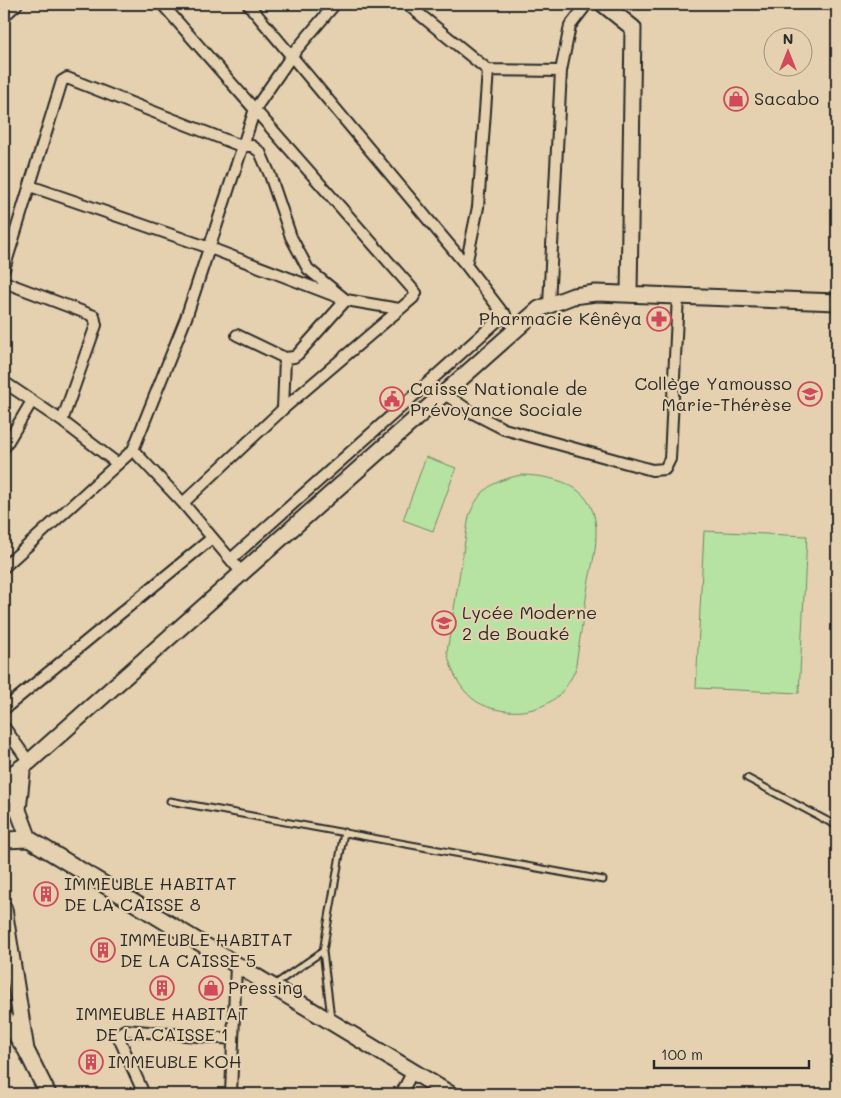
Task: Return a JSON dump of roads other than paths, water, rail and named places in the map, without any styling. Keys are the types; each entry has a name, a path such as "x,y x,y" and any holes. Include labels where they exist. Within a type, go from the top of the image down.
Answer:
{"street":[{"path":"4,15 17,4"},
{"path":"162,4 415,290 415,295 283,409 183,503"},
{"path":"248,4 466,265 515,329"},
{"path":"4,567 132,450 186,318 210,248 241,146 255,109 292,55 335,4"},
{"path":"407,4 488,70 561,71"},
{"path":"549,304 561,71 570,26 587,4"},
{"path":"603,4 633,28 629,294"},
{"path":"466,265 478,208 488,70"},
{"path":"4,269 62,81 67,78 241,146 252,146 260,152 292,236 308,269 346,300"},
{"path":"30,186 210,248 346,300 399,309"},
{"path":"4,282 94,316 96,325 62,421"},
{"path":"4,800 6,792 26,767 539,309 549,304 588,294 837,302"},
{"path":"443,393 504,429 652,470 665,469 670,459 678,296"},
{"path":"237,335 285,358 294,357 346,300"},
{"path":"231,559 505,314"},
{"path":"283,409 285,358"},
{"path":"4,382 62,421 118,464"},
{"path":"4,448 32,401"},
{"path":"132,450 183,503 242,573"},
{"path":"4,709 212,538"},
{"path":"4,727 26,767 18,810 29,839"},
{"path":"4,780 26,767"},
{"path":"4,840 29,839 450,1094"},
{"path":"4,909 26,1050"},
{"path":"231,1094 236,964"},
{"path":"4,1016 26,1050 48,1094"},
{"path":"144,1094 119,1038 120,1033 125,1030 233,1039"},
{"path":"401,1094 414,1071"}],"lane":[{"path":"747,778 837,826"},
{"path":"170,801 603,880"},
{"path":"331,1021 323,951 344,832"},
{"path":"273,986 323,951"}],"place":[{"name":"Sacabo","path":"736,99"},
{"name":"Pharmacie Kênêya","path":"659,319"},
{"name":"Collège Yamousso Marie-Thérèse","path":"810,394"},
{"name":"Caisse Nationale de Prévoyance Sociale","path":"392,399"},
{"name":"Lycée Moderne 2 de Bouaké","path":"444,623"},
{"name":"IMMEUBLE HABITAT DE LA CAISSE 8","path":"46,894"},
{"name":"IMMEUBLE HABITAT DE LA CAISSE 5","path":"103,950"},
{"name":"IMMEUBLE HABITAT DE LA CAISSE 1","path":"162,988"},
{"name":"Pressing","path":"211,988"},
{"name":"IMMEUBLE KOH","path":"91,1062"}]}
